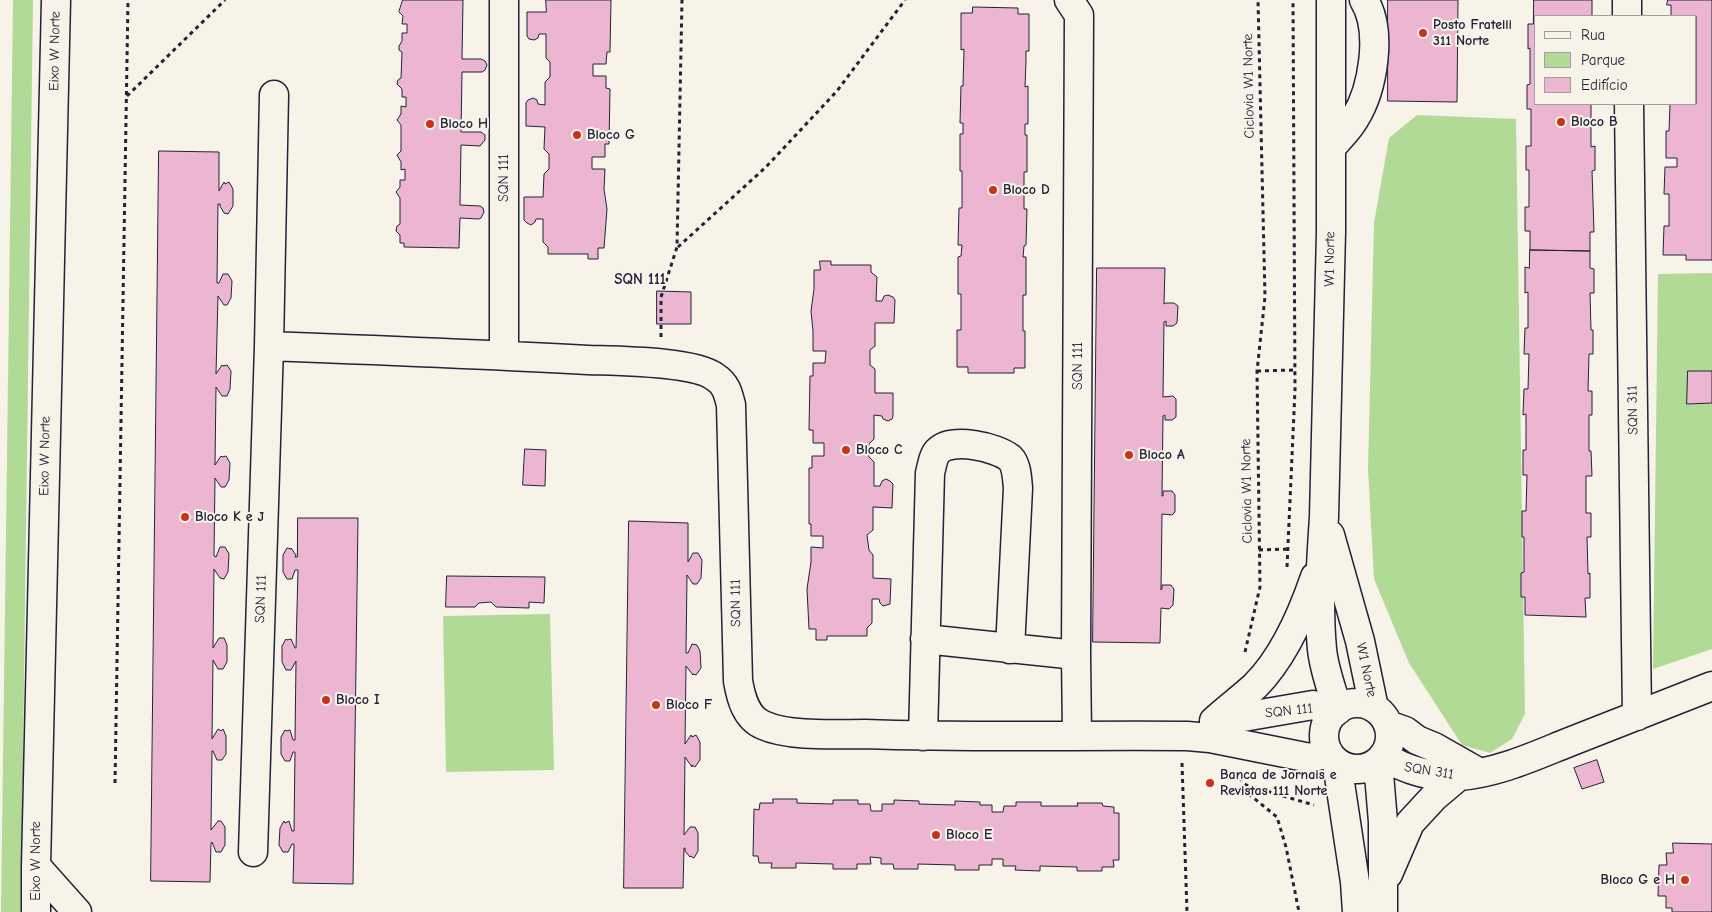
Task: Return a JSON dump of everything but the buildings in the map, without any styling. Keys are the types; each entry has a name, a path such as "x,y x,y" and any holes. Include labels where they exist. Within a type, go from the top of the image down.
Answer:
{"street":[{"name":"Eixo W Norte","path":"36,912 56,0"},
{"name":"SQN 111","path":"504,0 504,355"},
{"name":"SQN 111","path":"1069,0 1080,16 1077,735"},
{"name":"W1 Norte","path":"1331,0 1331,232 1324,517 1321,559 1322,650 1336,711"},
{"path":"1331,148 1354,120 1363,104 1371,81 1374,28 1364,0"},
{"path":"1627,0 1628,15"},
{"name":"SQN 111","path":"253,852 269,346 274,95"},
{"name":"SQN 311","path":"1629,105 1637,716"},
{"name":"SQN 111","path":"269,346 504,355 660,364 696,370 715,376 728,389 731,406 738,681 743,703 750,715 761,725 776,730 804,733 923,736 1187,736 1234,742 1310,758 1333,758"},
{"path":"923,736 928,500 932,466 939,450 950,446 976,445 998,452 1011,459 1015,468 1018,488 1010,649"},
{"name":"W1 Norte","path":"1324,517 1381,717"},
{"path":"1214,721 1255,686 1288,640 1308,598 1321,559"},
{"path":"925,639 1076,655"},
{"name":"SQN 311","path":"1381,759 1413,771 1468,774 1506,767 1712,686"},
{"path":"1357,912 1355,882 1333,758 1324,736 1325,728 1336,711 1346,705 1355,704 1365,704 1381,717 1390,736 1381,759 1383,912"},
{"name":"SQN 111","path":"1187,736 1214,721 1313,705 1336,711"},
{"name":"SQN 311","path":"1381,717 1406,731 1417,740 1434,747 1468,774"},
{"path":"1333,758 1347,768 1358,769 1368,767 1381,759"},
{"path":"1384,882 1410,823 1434,798 1468,774"},
{"path":"36,866 77,912"}],"path":[{"path":"115,783 128,0"},
{"path":"126,97 225,0"},
{"path":"660,364 661,297 677,247 682,0"},
{"path":"677,247 766,167 837,92 905,0"},
{"name":"Ciclovia W1 Norte","path":"1244,658 1260,587 1257,370 1265,298 1258,0"},
{"path":"1286,575 1295,370 1293,0"},
{"path":"1257,370 1295,370"},
{"path":"1259,550 1288,550"},
{"path":"1187,736 1182,765 1187,912"},
{"path":"1234,742 1234,772 1246,785 1250,795 1277,818 1286,846 1299,912"},
{"path":"1246,785 1315,805"}],"green space":[{"path":"13,0 33,0 21,912 1,912"},
{"path":"1417,115 1516,119 1525,714 1512,739 1490,753 1462,745 1409,663 1374,579 1368,469 1374,223 1389,138"},
{"path":"1712,273 1712,649 1653,669 1658,274"},
{"path":"550,614 554,770 446,772 443,616"}],"place":[{"name":"Posto Fratelli 311 Norte","path":"1423,33"},
{"name":"Bloco B","path":"1561,122"},
{"name":"Bloco H","path":"430,124"},
{"name":"Bloco G","path":"577,135"},
{"name":"Bloco D","path":"993,190"},
{"name":"Bloco C","path":"846,450"},
{"name":"Bloco A","path":"1129,455"},
{"name":"Bloco K e J","path":"185,517"},
{"name":"Bloco I","path":"326,700"},
{"name":"Bloco F","path":"656,705"},
{"name":"Banca de Jornais e Revistas 111 Norte","path":"1210,783"},
{"name":"Bloco E","path":"936,835"},
{"name":"Bloco G e H","path":"1685,880"}],"district":[{"name":"SQN 111","path":"640,280"}]}
